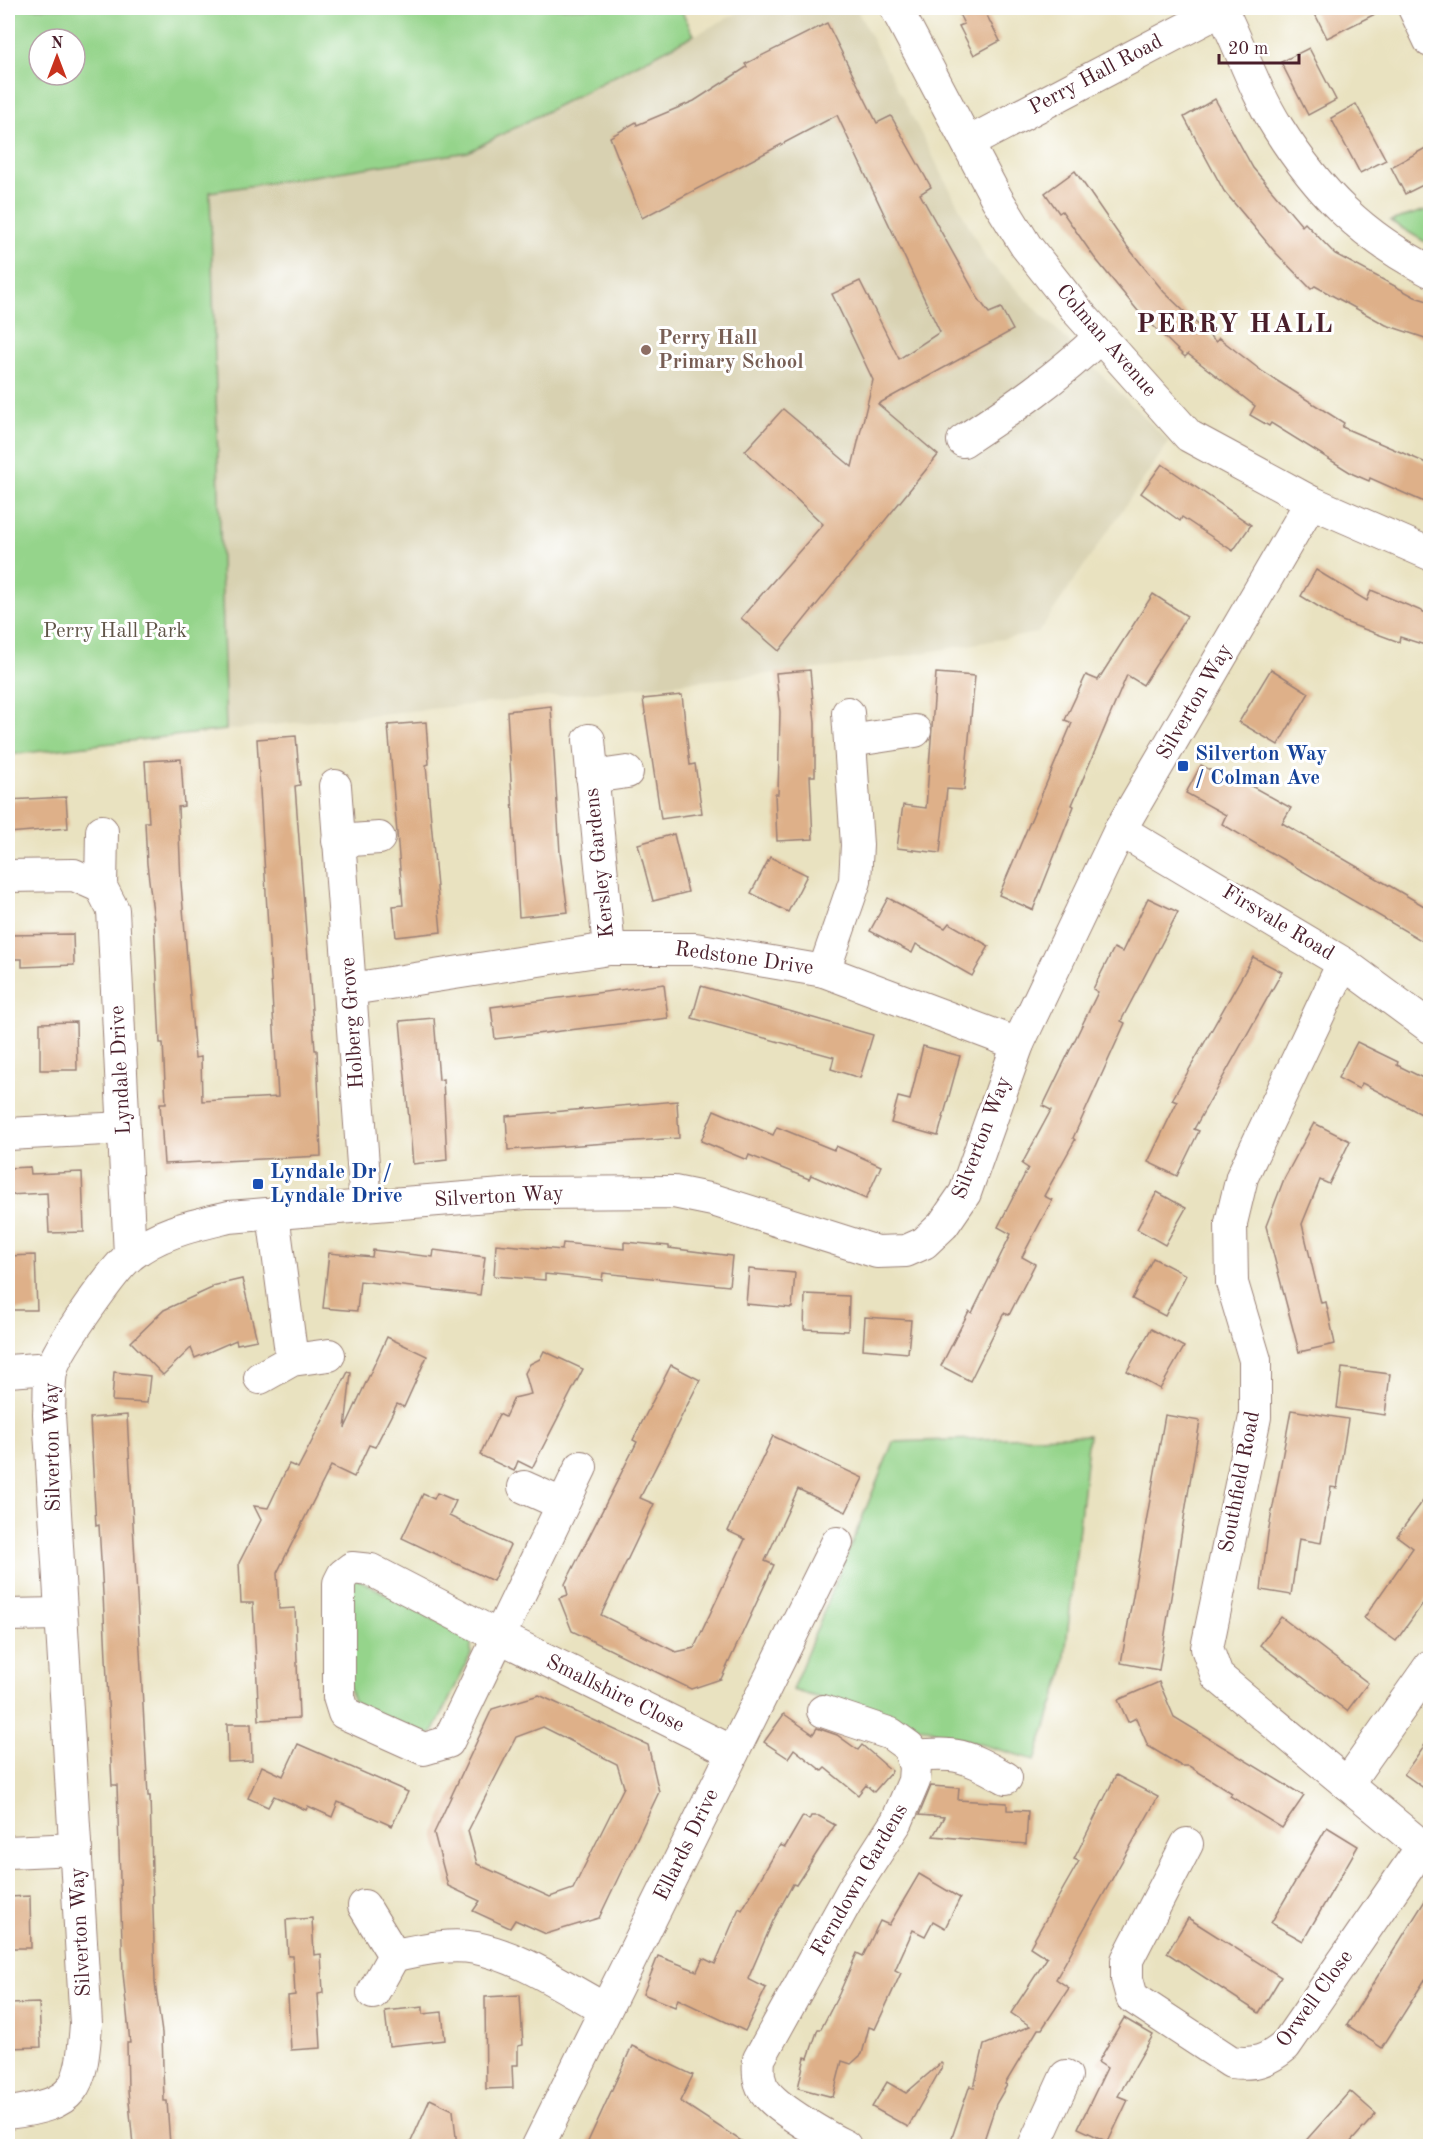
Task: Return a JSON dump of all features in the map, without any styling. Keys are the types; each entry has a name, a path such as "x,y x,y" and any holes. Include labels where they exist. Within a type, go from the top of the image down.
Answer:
{"street":[{"name":"Colman Avenue","path":"896,8 997,199 1026,246 1100,337 1189,436 1311,502 1431,554"},
{"name":"Perry Hall Road","path":"968,143 1222,8"},
{"path":"1222,8 1277,127 1317,183 1347,217 1389,248 1431,271"},
{"path":"1414,8 1431,41"},
{"path":"963,441 1018,405 1071,365 1100,337"},
{"name":"Silverton Way","path":"8,2113 38,2109 60,2101 83,2070 86,2024 59,1614 49,1414 52,1368 72,1333 130,1255 162,1236 229,1217 526,1193 674,1192 713,1200 877,1252 906,1251 924,1243 944,1225 964,1193 1018,1044 1120,830 1311,502"},
{"path":"824,970 855,881 857,845 849,727 915,731"},
{"name":"Kersley Gardens","path":"589,740 609,949"},
{"name":"Kersley Gardens","path":"592,777 627,772"},
{"name":"Holberg Grove","path":"334,786 366,1205"},
{"name":"Firsvale Road","path":"1120,830 1343,963 1431,1027"},
{"name":"Lyndale Drive","path":"102,831 101,887 113,910 130,1255"},
{"path":"338,842 379,838"},
{"path":"8,876 74,875 101,887"},
{"name":"Redstone Drive","path":"351,989 609,949 695,949 824,970 1018,1044"},
{"name":"Southfield Road","path":"1343,963 1242,1177 1231,1223 1232,1283 1255,1360 1255,1417 1207,1648 1217,1676 1426,1850"},
{"path":"8,1134 124,1128"},
{"path":"273,1214 292,1360"},
{"path":"260,1378 292,1360 329,1355"},
{"path":"8,1371 52,1368"},
{"name":"Smallshire Close","path":"581,1467 498,1636 448,1742 423,1749 344,1713 339,1697 339,1583 343,1575 352,1568 371,1570 498,1636 734,1752"},
{"path":"524,1486 562,1504"},
{"name":"Ellards Drive","path":"538,2146 837,1543"},
{"path":"8,1615 59,1614"},
{"path":"1347,1784 1431,1666"},
{"path":"823,1711 891,1734 909,1747 912,1756 944,1753 966,1756 1006,1778"},
{"name":"Ferndown Gardens","path":"828,2143 767,2094 758,2076 759,2059 852,1891 897,1821 914,1780 915,1767 912,1756"},
{"name":"Orwell Close","path":"1187,1844 1127,1960 1127,1979 1132,1997 1231,2062 1250,2064 1268,2060 1285,2046 1426,1850"},
{"path":"8,1852 76,1849"},
{"path":"364,1906 394,1955"},
{"path":"394,1955 443,1947 476,1948 509,1958 605,2009"},
{"path":"373,1993 394,1955"},
{"path":"1034,2146 1066,2076"}],"shaded area":[{"name":"Perry Hall Primary School","path":"747,8 856,8 986,259 1169,442 1038,633 846,666 226,730 210,192 468,152"}],"green space":[{"name":"Perry Hall Park","path":"8,8 680,8 694,35 468,152 210,192 226,730 8,755"},
{"path":"1430,209 1430,245 1390,221"},
{"path":"1089,1435 1063,1674 1035,1760 792,1690 893,1442"},
{"path":"356,1578 471,1639 471,1654 434,1731 427,1736 357,1708 349,1689 351,1580"}],"building":[{"path":"956,8 983,8 1000,41 974,55 959,26 964,24"},
{"path":"1312,8 1387,8 1327,38"},
{"path":"827,23 877,123 891,116 931,187 920,194 978,298 989,313 1001,308 1013,330 878,404 938,455 779,651 741,618 823,524 745,451 783,409 852,467 873,380 832,294 860,281 899,359 940,332 837,115 642,218 610,137 636,122 637,125 694,101 747,67 745,64"},
{"path":"1309,48 1336,100 1308,115 1281,62"},
{"path":"1215,99 1253,168 1302,226 1305,223 1335,254 1415,297 1431,302 1431,340 1386,325 1315,286 1311,289 1275,252 1224,191 1184,117"},
{"path":"1356,104 1386,160 1360,173 1331,118"},
{"path":"1431,145 1431,181 1405,194 1391,167"},
{"path":"1075,171 1126,245 1164,292 1216,342 1219,338 1263,372 1344,423 1342,427 1431,465 1431,505 1370,478 1369,481 1353,474 1271,423 1269,426 1250,415 1255,406 1188,354 1185,357 1138,311 1094,257 1062,211 1059,213 1045,193"},
{"path":"1162,464 1251,525 1233,551 1182,517 1180,521 1141,493"},
{"path":"1316,570 1367,601 1371,590 1431,615 1431,647 1400,637 1399,642 1342,621 1301,596"},
{"path":"1153,594 1187,616 1143,685 1127,675 1072,805 1074,806 1033,910 999,895 1072,723 1065,720 1086,675 1098,680"},
{"path":"1271,669 1309,693 1278,745 1239,722"},
{"path":"810,670 815,723 815,776 810,776 813,839 777,841 775,794 778,794 780,712 776,673"},
{"path":"936,673 975,676 964,790 947,789 940,853 897,848 903,805 926,808"},
{"path":"682,695 690,765 695,764 702,813 661,819 643,699"},
{"path":"551,706 560,853 568,912 519,917 507,711"},
{"path":"426,722 429,764 426,765 441,932 396,937 393,906 403,905 388,725"},
{"path":"296,736 300,785 295,786 315,1050 317,1050 321,1156 164,1164 160,1103 166,1103 163,1043 160,1043 154,920 147,864 145,822 149,822 145,761 181,759 184,806 178,807 181,883 195,1058 201,1057 202,1101 278,1097 257,739"},
{"path":"1201,765 1234,783 1237,778 1291,808 1282,823 1431,910 1431,946 1222,824 1226,815 1186,793"},
{"path":"66,797 68,828 8,833 8,800"},
{"path":"674,834 688,892 653,901 638,844"},
{"path":"770,857 807,875 788,912 751,893"},
{"path":"888,898 945,928 949,923 989,946 972,976 916,944 912,953 870,931"},
{"path":"1148,898 1178,912 1121,1021 1125,1023 1073,1138 1075,1140 1044,1196 1052,1200 1022,1257 1035,1264 1009,1315 1004,1313 970,1381 941,1366 969,1311 972,1313 1011,1234 998,1227 1028,1168 1022,1164 1051,1110 1043,1106 1098,992 1093,989 1114,948 1122,952"},
{"path":"73,934 74,965 22,967 22,959 8,959 8,935"},
{"path":"1253,957 1282,972 1194,1129 1199,1131 1177,1176 1148,1162 1177,1102 1172,1100"},
{"path":"664,984 668,1018 495,1039 491,1007"},
{"path":"701,986 873,1035 860,1078 831,1069 834,1057 692,1018"},
{"path":"434,1018 439,1080 443,1079 447,1160 413,1164 400,1021"},
{"path":"76,1022 77,1070 40,1070 40,1023"},
{"path":"1357,1042 1398,1062 1397,1065 1431,1082 1431,1119 1362,1083 1359,1089 1338,1078"},
{"path":"923,1046 960,1056 938,1136 891,1123 898,1097 910,1100"},
{"path":"677,1101 679,1138 508,1150 506,1116"},
{"path":"714,1110 773,1135 777,1127 834,1150 836,1146 881,1166 866,1199 811,1175 809,1179 749,1155 747,1160 701,1141"},
{"path":"1314,1123 1350,1141 1329,1184 1320,1180 1302,1224 1321,1303 1326,1302 1335,1344 1299,1352 1266,1226 1284,1179"},
{"path":"30,1167 31,1174 82,1172 84,1232 49,1233 47,1193 8,1195 8,1168"},
{"path":"1157,1192 1186,1208 1165,1245 1137,1229"},
{"path":"624,1242 669,1246 669,1248 732,1256 729,1286 603,1273 602,1280 545,1274 545,1280 494,1276 496,1244 562,1250 563,1243 624,1249"},
{"path":"373,1250 433,1257 434,1250 485,1257 480,1295 360,1281 357,1311 323,1308 329,1253 372,1257"},
{"path":"35,1255 37,1310 8,1310 8,1256"},
{"path":"1153,1258 1186,1275 1165,1316 1132,1299"},
{"path":"749,1269 795,1273 792,1308 746,1304"},
{"path":"242,1279 257,1340 237,1344 236,1340 195,1358 191,1348 163,1375 131,1342 164,1310 212,1286"},
{"path":"805,1294 849,1296 848,1331 804,1329"},
{"path":"865,1317 911,1320 908,1353 863,1349"},
{"path":"1151,1329 1184,1347 1160,1389 1127,1371"},
{"path":"387,1337 427,1356 404,1407 397,1404 375,1447 369,1445 354,1477 331,1466 277,1573 279,1609 295,1608 299,1718 259,1720 253,1603 241,1603 239,1563 261,1520 254,1506 268,1508 289,1464 298,1468 348,1372 351,1373 345,1428"},
{"path":"544,1351 583,1369 532,1468 518,1461 514,1471 480,1455 499,1414 505,1417 514,1398 531,1394 525,1373 530,1364 540,1359"},
{"path":"671,1365 700,1380 640,1498 654,1504 601,1615 676,1652 694,1648 745,1539 728,1531 773,1436 863,1478 846,1512 798,1489 765,1561 774,1565 721,1679 691,1689 572,1631 559,1598 568,1595 565,1584 637,1442 633,1440"},
{"path":"1342,1368 1390,1374 1385,1415 1337,1408"},
{"path":"114,1372 150,1376 147,1403 112,1401"},
{"path":"1291,1410 1348,1419 1337,1488 1331,1487 1321,1543 1299,1539 1291,1595 1261,1590 1268,1533"},
{"path":"127,1415 148,1796 150,1796 155,1983 162,2033 164,2101 167,2101 170,2145 149,2146 133,2146 128,2090 127,2043 130,2043 123,1973 117,1785 112,1785 99,1525 96,1526 90,1418"},
{"path":"1165,1415 1200,1421 1159,1670 1121,1663"},
{"path":"1431,1490 1431,1592 1396,1641 1364,1618 1413,1548 1397,1536"},
{"path":"437,1493 456,1501 449,1516 510,1545 493,1581 402,1538 423,1494 434,1499"},
{"path":"1281,1617 1368,1683 1347,1711 1260,1645"},
{"path":"1159,1682 1174,1717 1304,1796 1282,1828 1230,1796 1232,1793 1189,1766 1181,1766 1148,1746 1136,1718 1128,1722 1118,1700"},
{"path":"539,1695 648,1745 659,1792 599,1918 546,1934 515,1920 510,1928 473,1911 480,1901 448,1886 434,1833 492,1709","holes":["543,1727 617,1764 624,1787 573,1889 550,1897 477,1864 468,1831 516,1737"]},
{"path":"784,1714 813,1734 817,1728 837,1735 858,1750 862,1745 892,1771 874,1792 866,1785 858,1795 825,1768 822,1771 794,1749 788,1758 764,1742"},
{"path":"227,1724 251,1724 252,1761 228,1762"},
{"path":"1431,1736 1431,1793 1404,1774"},
{"path":"298,1744 408,1792 392,1826 338,1802 332,1817 308,1806 306,1810 274,1796 268,1807 248,1798 262,1766 283,1776"},
{"path":"1116,1775 1158,1797 1056,1979 1069,1988 1042,2029 1038,2029 1005,2084 1007,2085 996,2104 982,2146 949,2146 970,2085 974,2088 984,2045 1030,2026 1011,2013 1047,1958 1030,1947 1079,1861 1074,1859"},
{"path":"931,1786 959,1788 958,1800 1007,1803 1007,1810 1028,1811 1026,1844 933,1836 944,1817 919,1815"},
{"path":"803,1816 809,1820 811,1816 819,1816 835,1825 796,1885 793,1884 773,1921 748,1979 766,1988 745,2031 678,1999 675,2007 643,1994 658,1956 697,1971 703,1958 715,1964 739,1908 742,1910 780,1845 785,1847"},
{"path":"1327,1827 1358,1846 1303,1941 1271,1923"},
{"path":"919,1874 960,1898 945,1928 933,1921 925,1936 913,1930 895,1970 901,1973 875,2029 869,2027 862,2054 851,2064 842,2061 833,2097 798,2088 805,2057 808,2058 818,2029 821,2029 839,1994 857,1953 863,1956 880,1921 889,1925"},
{"path":"1431,1891 1431,1970 1382,2048 1347,2025"},
{"path":"30,1896 31,1948 8,1948 8,1897"},
{"path":"312,1918 314,1955 321,1954 323,1993 318,1994 321,2048 291,2050 288,1996 295,1995 293,1956 288,1956 286,1920"},
{"path":"1188,1918 1281,1977 1259,2013 1167,1953"},
{"path":"520,1995 523,2045 518,2046 518,2065 512,2065 513,2088 486,2089 485,1997"},
{"path":"39,2003 41,2047 8,2048 8,2004"},
{"path":"423,2007 423,2014 442,2012 445,2040 389,2046 385,2011"},
{"path":"1124,2018 1153,2035 1118,2096 1128,2100 1108,2142 1078,2128 1107,2068 1098,2062"},
{"path":"632,2046 693,2075 680,2101 749,2146 586,2146"},
{"path":"941,2063 943,2065 908,2127 872,2107 887,2082 906,2093"},
{"path":"1350,2091 1376,2114 1347,2146 1301,2146"},
{"path":"430,2099 453,2110 457,2146 409,2146"}],"place":[{"name":"Perry Hall Primary School","path":"646,350"},
{"name":"Silverton Way / Colman Ave","path":"1183,766"},
{"name":"Lyndale Dr / Lyndale Drive","path":"258,1184"}],"district":[{"name":"PERRY HALL","path":"1235,324"}]}
